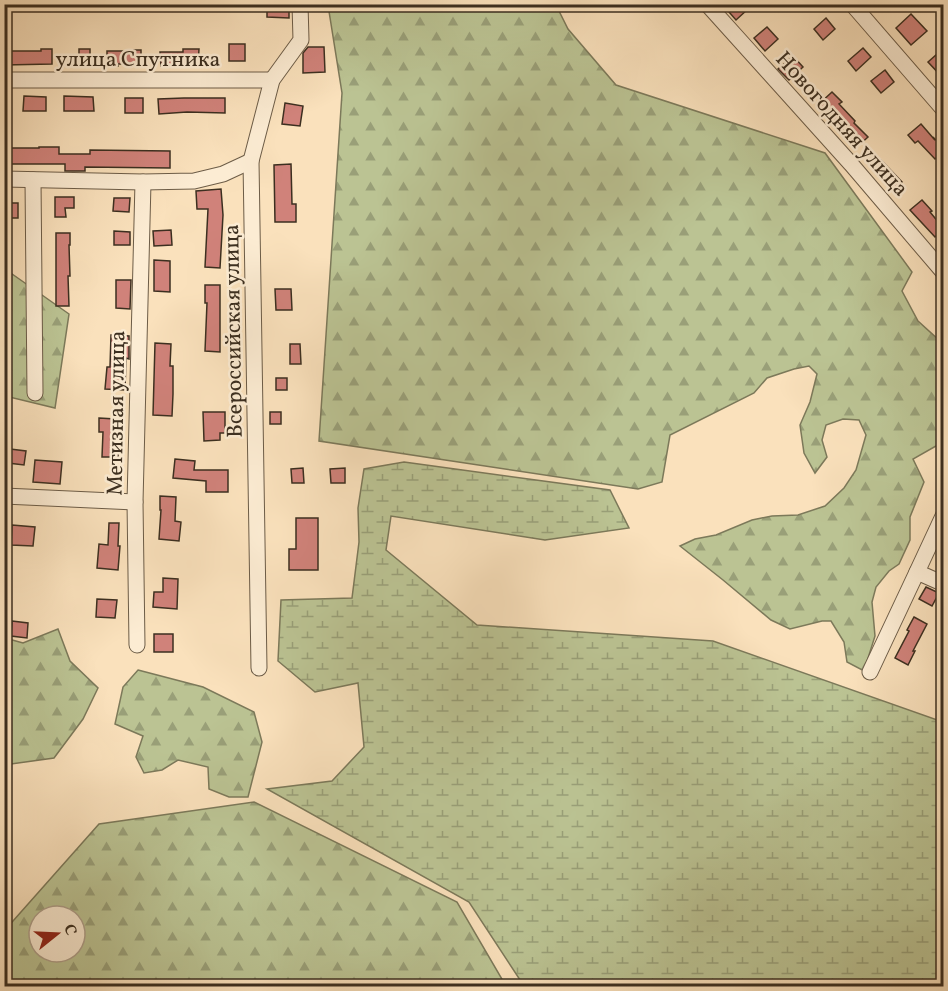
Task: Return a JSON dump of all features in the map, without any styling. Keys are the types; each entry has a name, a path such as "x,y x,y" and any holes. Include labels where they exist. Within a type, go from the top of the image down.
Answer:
{"street":[{"name":"Всероссийская улица","path":"259,668 251,161 272,80 301,40 300,4"},
{"name":"Новогодняя улица","path":"707,4 944,273"},
{"path":"852,4 944,110"},
{"name":"улица Спутника","path":"4,80 272,80"},
{"path":"4,180 194,181 223,174 251,161"},
{"path":"33,180 35,393"},
{"name":"Метизная улица","path":"137,645 135,502 143,182"},
{"path":"4,496 135,502"},
{"path":"870,672 944,514"},
{"path":"917,572 944,584"}],"green space":[{"path":"328,5 556,5 568,29 616,85 825,153 912,272 902,291 918,321 939,340 943,338 943,442 913,459 924,482 910,517 910,540 899,564 889,571 876,587 872,602 875,636 864,671 847,662 844,642 831,621 790,629 771,620 680,546 695,539 716,535 752,520 772,516 798,515 825,506 844,488 856,470 866,435 859,420 843,419 826,425 822,440 827,457 815,473 804,453 800,425 810,402 817,374 809,366 767,378 754,393 670,435 662,482 638,489 319,441 342,93"},
{"path":"5,269 69,314 55,408 5,396"},
{"path":"404,462 610,490 629,528 545,540 391,516 386,550 477,625 713,641 943,722 943,986 524,986 469,902 267,789 332,781 364,747 358,683 315,692 278,661 281,600 352,598 359,542 358,508 364,469"},
{"path":"58,629 70,661 98,688 83,719 54,758 11,764 4,760 5,638 23,643"},
{"path":"138,670 203,687 254,712 262,742 248,797 229,797 209,789 208,767 178,760 162,770 144,773 136,757 143,736 115,724 123,687"},
{"path":"254,802 457,902 506,986 5,986 5,930 27,905 27,964 87,964 87,904 28,904 99,824"}],"building":[{"path":"267,4 289,4 289,18 267,17"},
{"path":"722,4 744,4 748,9 736,20"},
{"path":"911,14 927,31 911,45 896,28"},
{"path":"826,18 835,29 823,40 814,29"},
{"path":"767,27 778,39 765,51 754,38"},
{"path":"229,44 245,44 245,61 229,61"},
{"path":"308,47 324,47 325,72 303,73 303,53"},
{"path":"863,48 871,57 856,71 848,61"},
{"path":"944,48 944,79 928,62"},
{"path":"41,49 52,49 52,64 4,65 4,51 41,51"},
{"path":"79,49 90,49 90,63 79,63"},
{"path":"183,49 199,49 198,66 161,66 160,52 183,52"},
{"path":"141,50 141,64 107,66 107,51"},
{"path":"793,56 803,67 789,80 778,69"},
{"path":"885,70 894,82 881,93 871,81"},
{"path":"832,92 842,102 839,104 855,121 854,123 868,137 857,147 818,105"},
{"path":"24,96 46,97 46,111 23,111"},
{"path":"64,96 93,97 94,111 64,111"},
{"path":"125,98 143,98 143,113 125,113"},
{"path":"225,98 225,113 159,114 158,99"},
{"path":"285,103 303,106 300,126 282,124"},
{"path":"921,124 944,148 944,151 935,159 918,141 915,143 908,135"},
{"path":"59,147 59,154 90,154 90,150 170,151 170,168 85,167 85,171 65,171 65,164 4,164 4,148"},
{"path":"881,160 902,182 893,190 872,168"},
{"path":"291,164 292,204 296,204 296,222 275,222 274,165"},
{"path":"221,189 223,215 220,268 205,267 208,209 197,209 196,191"},
{"path":"55,197 74,197 74,208 65,208 66,217 55,217"},
{"path":"114,198 130,198 129,212 113,211"},
{"path":"922,200 944,229 935,237 910,210"},
{"path":"4,203 18,203 18,218 4,218"},
{"path":"171,230 172,245 154,246 153,231"},
{"path":"114,231 130,232 130,245 114,245"},
{"path":"56,233 70,233 69,306 56,306"},
{"path":"154,260 170,261 170,292 154,291"},
{"path":"116,280 131,280 130,309 116,308"},
{"path":"205,285 220,285 220,352 205,351 207,303 205,303"},
{"path":"275,289 291,289 292,310 276,310"},
{"path":"111,335 129,336 125,390 105,389 107,367 110,367"},
{"path":"155,343 171,344 172,416 153,415"},
{"path":"290,344 300,344 301,364 290,364"},
{"path":"276,378 287,378 287,390 276,390"},
{"path":"203,412 225,412 225,433 220,433 220,440 204,441"},
{"path":"270,412 281,412 281,424 270,424"},
{"path":"99,418 115,419 114,444 118,444 118,457 102,457 103,432 99,432"},
{"path":"10,449 26,451 24,465 8,463"},
{"path":"175,459 195,461 194,470 228,470 228,492 206,492 206,481 173,478"},
{"path":"35,460 62,462 60,484 33,482"},
{"path":"303,468 304,483 292,483 291,469"},
{"path":"345,468 345,483 331,483 330,469"},
{"path":"160,496 176,497 175,521 181,522 179,541 159,539"},
{"path":"296,518 318,518 318,570 289,570 289,549 296,549"},
{"path":"109,523 119,523 118,570 97,568 99,544 108,545"},
{"path":"12,525 35,527 33,546 11,545"},
{"path":"163,578 178,579 177,609 153,607 154,592 163,592"},
{"path":"926,587 939,593 932,606 919,599"},
{"path":"97,599 117,600 115,618 96,617"},
{"path":"914,617 927,624 908,665 895,658"},
{"path":"12,621 28,623 27,638 11,636"},
{"path":"154,634 173,634 173,652 154,652"}]}
